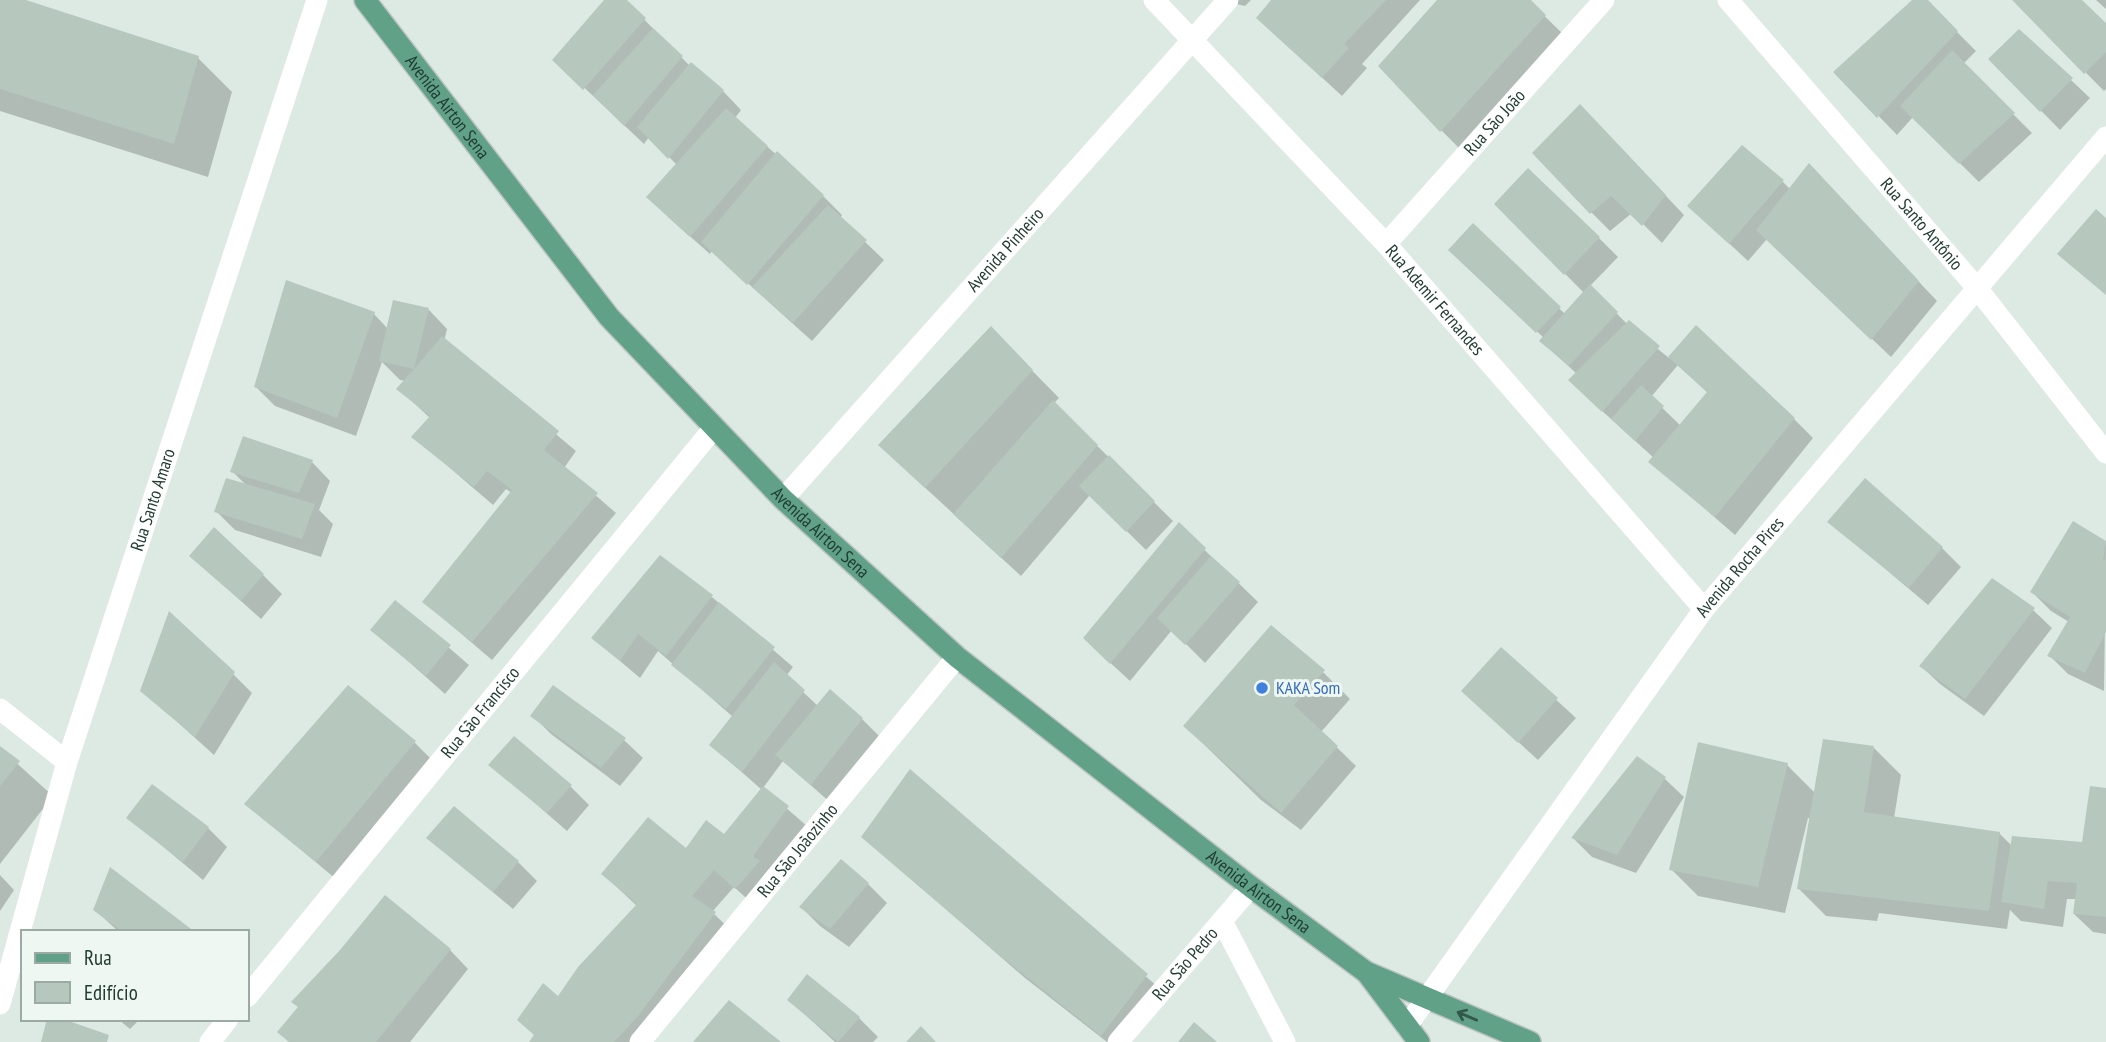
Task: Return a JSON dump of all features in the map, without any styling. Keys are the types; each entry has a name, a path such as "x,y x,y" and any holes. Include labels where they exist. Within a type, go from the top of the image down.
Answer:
{"main road":[{"name":"Avenida Airton Sena","path":"365,0 609,317 713,429 783,499 957,657 1251,887 1366,972 1530,1042"},
{"name":"Avenida Airton Sena","path":"1366,972 1413,1034"}],"street":[{"name":"Rua Santo Amaro","path":"0,1004 67,762 317,0"},
{"name":"Rua Ademir Fernandes","path":"1154,0 1386,244 1704,609"},
{"name":"Avenida Pinheiro","path":"783,499 1228,0"},
{"name":"Rua São João","path":"1386,244 1604,0"},
{"name":"Rua Santo Antônio","path":"1728,0 1977,288 2106,453"},
{"name":"Avenida Rocha Pires","path":"1413,1034 1427,999 1704,609 2106,137"},
{"name":"Rua São Francisco","path":"248,996 713,429"},
{"name":"Rua São Joãozinho","path":"640,1042 957,657"},
{"path":"0,709 67,762"},
{"name":"Rua São Pedro","path":"1118,1042 1251,887"},
{"path":"1222,921 1285,1042"},
{"path":"210,1042 226,1021"}],"building":[{"path":"0,0 26,0 199,56 174,144 0,89"},
{"path":"604,0 627,0 646,18 583,90 552,60"},
{"path":"1271,0 1386,0 1344,44 1349,48 1322,78 1256,18"},
{"path":"1437,0 1531,0 1546,15 1440,132 1378,66"},
{"path":"1912,0 1928,0 1958,31 1877,118 1833,72"},
{"path":"2012,0 2082,0 2106,23 2106,52 2084,74"},
{"path":"653,28 683,56 624,126 593,95"},
{"path":"2019,29 2073,78 2040,112 1988,59"},
{"path":"1952,50 2015,113 1959,164 1900,106"},
{"path":"691,62 724,90 668,159 637,127"},
{"path":"1580,104 1666,195 1642,226 1611,196 1590,214 1532,153"},
{"path":"726,108 768,146 690,237 646,197"},
{"path":"1742,145 1784,180 1729,244 1687,206"},
{"path":"777,151 824,195 747,285 701,242"},
{"path":"1809,163 1919,281 1871,340 1756,230"},
{"path":"1528,168 1600,237 1564,275 1494,204"},
{"path":"828,205 867,240 793,323 752,287"},
{"path":"2096,209 2106,218 2106,295 2057,254"},
{"path":"1473,223 1561,307 1536,333 1448,250"},
{"path":"286,280 375,312 337,418 254,387"},
{"path":"1590,284 1618,312 1569,366 1539,341"},
{"path":"393,300 429,308 414,369 379,361"},
{"path":"1629,320 1660,346 1602,412 1568,380"},
{"path":"1696,325 1795,418 1715,517 1648,462 1707,392 1668,357"},
{"path":"991,326 1033,370 925,488 878,445"},
{"path":"442,336 559,431 544,450 598,493 472,642 422,602 512,490 487,471 474,487 411,437 430,416 396,389"},
{"path":"1641,385 1664,406 1635,441 1611,419"},
{"path":"1053,400 1098,445 1001,558 953,514"},
{"path":"243,436 313,460 299,493 230,472"},
{"path":"1109,455 1155,501 1126,532 1079,486"},
{"path":"226,478 315,504 302,539 214,512"},
{"path":"1865,478 1943,547 1909,588 1827,522"},
{"path":"2073,521 2106,541 2103,560 2106,561 2106,632 2085,673 2047,656 2070,617 2030,592"},
{"path":"1179,522 1206,548 1110,664 1083,638"},
{"path":"214,527 264,574 241,601 189,556"},
{"path":"660,555 713,595 666,656 638,634 620,661 591,638"},
{"path":"1211,556 1240,582 1185,645 1157,618"},
{"path":"1992,578 2035,608 1965,699 1919,666"},
{"path":"395,600 451,645 426,676 370,630"},
{"path":"719,602 775,647 726,709 671,665"},
{"path":"169,611 235,672 195,737 140,691"},
{"name":"KAKA Som","path":"1271,625 1325,670 1294,705 1338,746 1281,813 1183,726"},
{"path":"1501,647 1558,698 1518,743 1461,691"},
{"path":"774,662 805,690 742,772 709,745"},
{"path":"348,685 416,741 316,862 244,804"},
{"path":"553,685 626,738 601,768 530,716"},
{"path":"830,689 863,718 811,785 775,755"},
{"path":"514,736 572,785 547,813 488,765"},
{"path":"1823,739 1874,746 1864,812 2000,832 1989,911 1797,889"},
{"path":"1698,742 1788,763 1758,887 1669,870"},
{"path":"0,746 20,761 0,786"},
{"path":"1637,756 1666,777 1617,855 1571,838"},
{"path":"910,769 1148,974 1101,1036 1004,959 861,837"},
{"path":"152,784 209,827 183,862 126,818"},
{"path":"763,786 789,806 753,856 760,861 735,889 714,870 692,896 716,912 638,1016 614,1042 529,1042 534,1035 517,1020 543,983 558,996 578,967 637,904 601,874 648,817 686,848 706,820 724,834"},
{"path":"2090,786 2106,788 2106,917 2073,914 2077,883 2048,881 2044,909 2001,902 2012,836 2082,842"},
{"path":"454,806 519,861 493,892 426,838"},
{"path":"841,859 869,883 830,929 799,907"},
{"path":"110,867 192,930 120,930 93,910"},
{"path":"385,895 451,949 376,1042 289,1042 277,1032 298,1007 291,1002 340,950"},
{"path":"807,974 860,1017 838,1042 787,1000"},
{"path":"729,1000 781,1042 693,1042"},
{"path":"46,1021 69,1021 109,1035 107,1042 41,1042"},
{"path":"1194,1022 1217,1042 1178,1042"},
{"path":"921,1026 936,1042 906,1042"}],"place":[{"name":"KAKA Som","path":"1262,688"}]}
